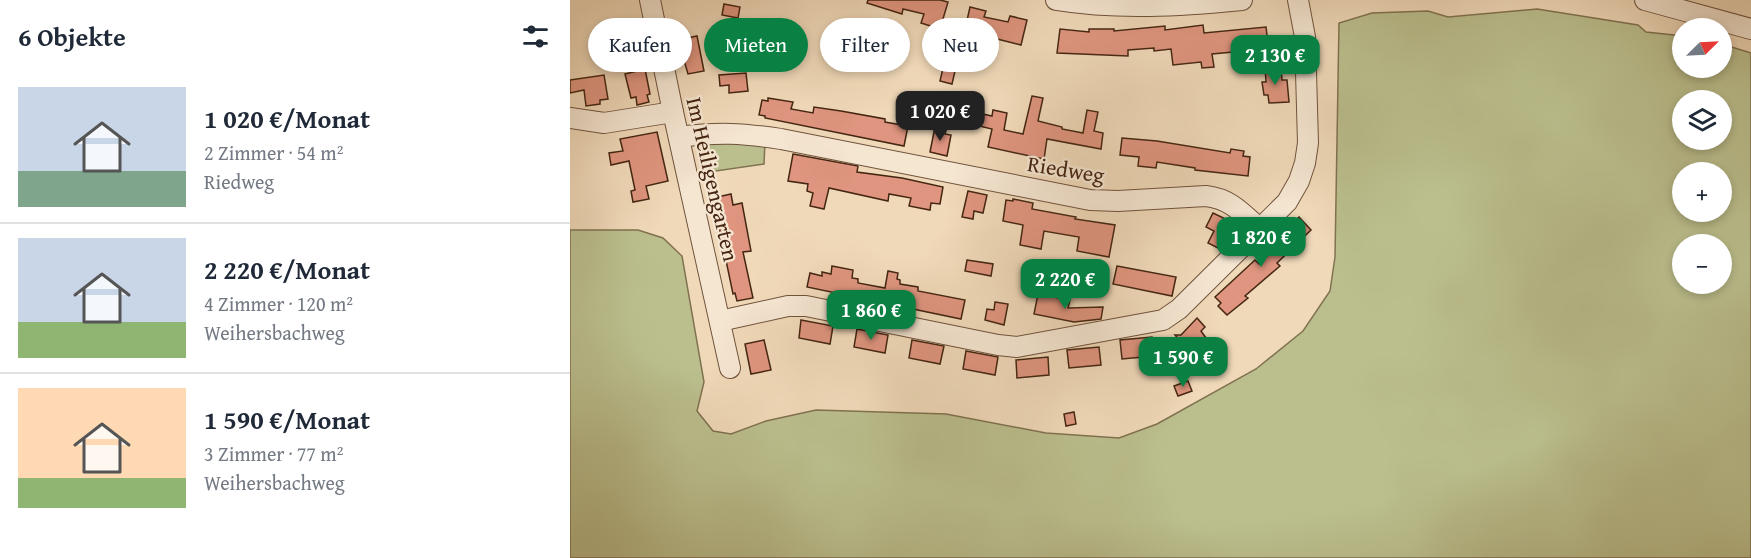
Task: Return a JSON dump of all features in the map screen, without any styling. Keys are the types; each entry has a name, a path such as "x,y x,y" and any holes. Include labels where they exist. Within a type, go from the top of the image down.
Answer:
{"street":[{"name":"Im Heiligengarten","path":"650,0 730,368"},
{"path":"1056,0 1106,5 1154,6 1242,0"},
{"path":"720,321 789,306 806,306 1017,347 1163,320 1179,309 1287,202 1299,182 1308,143 1305,37 1298,0"},
{"path":"1645,0 1751,29"},
{"path":"570,118 604,123 673,112"},
{"name":"Riedweg","path":"679,137 742,133 1090,200 1118,201 1206,196 1220,198 1230,203 1260,229"}],"green space":[{"path":"1537,9 1638,25 1646,32 1672,35 1672,78 1732,78 1732,47 1751,53 1751,558 570,558 570,230 638,230 663,238 682,256 704,382 697,411 713,431 731,434 766,421 816,410 946,414 1046,433 1119,438 1157,424 1256,369 1303,331 1330,291 1335,257 1339,23 1372,13 1428,11 1448,17"},
{"path":"740,139 765,142 764,164 709,172 701,145"}],"building":[{"path":"868,0 948,2 943,18 923,18 924,14 903,9 902,14 867,3"},
{"path":"724,4 740,7 738,18 722,15"},
{"path":"970,7 986,11 984,17 989,18 968,18"},
{"path":"1010,16 1027,20 1021,45 999,40 999,20 1008,22"},
{"path":"1203,25 1204,33 1266,27 1270,60 1245,63 1244,51 1212,54 1214,67 1202,68 1201,62 1173,65 1171,49 1128,50 1128,56 1057,53 1060,29 1089,32 1089,29 1114,29 1114,31 1165,26 1165,30"},
{"path":"697,36 704,71 688,74 687,72 692,72 692,37"},
{"path":"1275,66 1275,70 1281,69 1282,80 1287,80 1289,102 1269,103 1268,95 1264,95 1262,82 1266,82 1265,67"},
{"path":"646,72 650,94 647,95 649,102 637,105 636,97 631,98 625,74"},
{"path":"942,72 955,72 952,84 940,81"},
{"path":"746,73 748,91 729,93 729,85 720,86 719,75"},
{"path":"604,75 608,99 600,100 600,104 586,106 584,90 570,93 570,80"},
{"path":"1032,96 1043,98 1038,121 1062,127 1062,129 1083,133 1087,110 1098,112 1094,131 1103,133 1101,149 1047,139 1044,159 988,147 992,129 975,125 978,113 992,116 993,110 1007,113 1004,130 1023,134"},
{"path":"768,98 793,102 791,109 813,113 814,107 885,119 885,122 908,126 904,146 765,118 759,115 762,100 768,101"},
{"path":"935,127 946,130 945,134 951,135 947,156 930,152"},
{"path":"657,132 668,181 646,186 649,199 633,202 631,191 635,190 629,161 611,165 609,153 623,151 620,139"},
{"path":"1122,138 1157,141 1230,153 1231,149 1244,151 1243,156 1250,157 1248,176 1195,170 1195,168 1157,162 1156,168 1138,166 1139,157 1120,155"},
{"path":"793,154 858,166 857,172 902,178 943,187 940,204 931,203 930,210 909,206 911,198 889,194 888,201 829,188 824,209 810,206 813,193 807,191 808,184 788,181"},
{"path":"968,191 987,195 983,213 974,211 973,219 962,217"},
{"path":"731,194 733,205 742,203 751,251 743,252 753,298 737,301 735,293 733,294 713,198"},
{"path":"1013,199 1033,203 1032,209 1115,225 1109,257 1077,251 1079,237 1044,231 1041,249 1020,245 1023,225 1003,221 1006,200 1013,201"},
{"path":"1213,213 1236,224 1222,250 1208,243 1214,231 1206,227"},
{"path":"1299,217 1311,230 1277,263 1280,266 1227,315 1218,306 1221,303 1215,297 1255,260 1259,264 1277,247 1273,242"},
{"path":"967,260 993,264 991,276 965,271"},
{"path":"832,266 853,270 852,278 858,279 858,283 885,288 888,271 898,273 897,279 900,280 900,284 918,287 918,291 965,300 961,319 807,287 810,273 822,276 822,272 831,274"},
{"path":"1117,266 1176,277 1172,296 1113,284"},
{"path":"1038,294 1070,300 1068,308 1103,307 1101,319 1074,322 1034,314"},
{"path":"995,302 1008,304 1004,325 985,320 987,309 994,310"},
{"path":"1197,318 1205,327 1201,331 1206,338 1190,352 1175,335 1181,335"},
{"path":"801,320 833,326 830,344 799,338"},
{"path":"857,329 888,335 885,353 854,347"},
{"path":"1152,337 1154,356 1122,359 1120,340"},
{"path":"764,340 771,370 751,374 745,344"},
{"path":"912,340 944,346 940,364 909,358"},
{"path":"1099,347 1101,365 1069,368 1067,350"},
{"path":"966,351 998,357 995,375 963,369"},
{"path":"1048,357 1049,375 1017,378 1016,360"},
{"path":"1188,381 1192,391 1178,396 1174,386"},
{"path":"1074,412 1076,424 1066,426 1064,414"}]}
